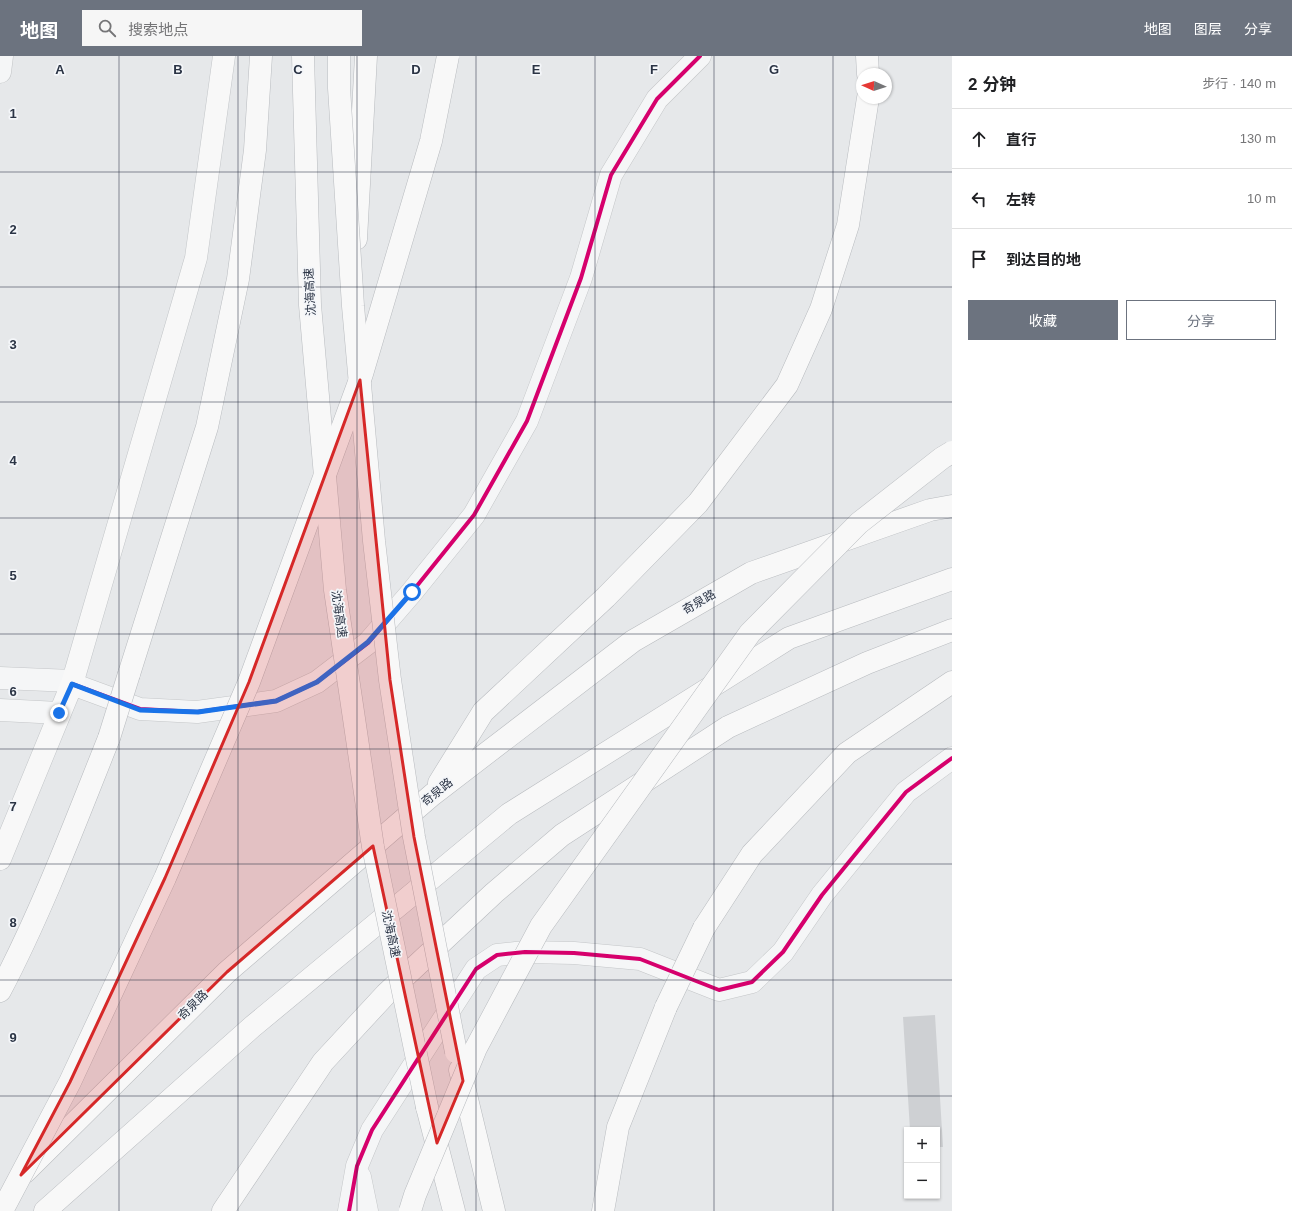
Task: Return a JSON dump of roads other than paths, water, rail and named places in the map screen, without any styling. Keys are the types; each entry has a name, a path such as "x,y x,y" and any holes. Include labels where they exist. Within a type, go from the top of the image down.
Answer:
{"main road":[{"path":"0,859 72,682 196,258 224,56"},
{"path":"0,991 17,958 69,837 109,738 207,427 238,279 255,150 261,56"},
{"name":"沈海高速","path":"303,56 310,305 335,590 373,847 427,1107 454,1211"},
{"path":"339,56 340,96 353,306 374,541 390,680 414,837 456,1052 494,1211"},
{"path":"353,306 366,56"},
{"path":"2,1211 70,1082 103,1012 165,878 249,682 362,374 431,141 448,56"},
{"path":"867,56 868,68"},
{"path":"432,795 483,712 606,597 698,503 787,385 821,309 848,225 867,104"},
{"path":"410,1211 415,1195 476,1048 541,926 750,633 859,523 942,458 952,452"},
{"name":"奇泉路","path":"0,1196 227,972 432,795 633,641 751,572 930,510 952,506"},
{"path":"46,1211 252,1027 508,814 789,638 952,579"},
{"path":"223,1211 323,1062 392,989 494,893 562,835 728,727 867,663 952,630"},
{"path":"602,1211 618,1127 666,1007 704,928 752,854 847,753 952,682"}],"street":[{"path":"0,72 2,56"},
{"path":"0,678 72,682 140,710 198,712 276,701 317,682 368,642 412,592 474,515 527,421 581,278 611,175 657,99 700,56"},
{"path":"0,710 59,713"},
{"path":"349,1211 357,1166 372,1130 476,969 497,955 525,952 574,953 640,959 719,990 752,982 783,952 822,895 906,792 952,758"},
{"path":"357,1166 367,1211"}]}
